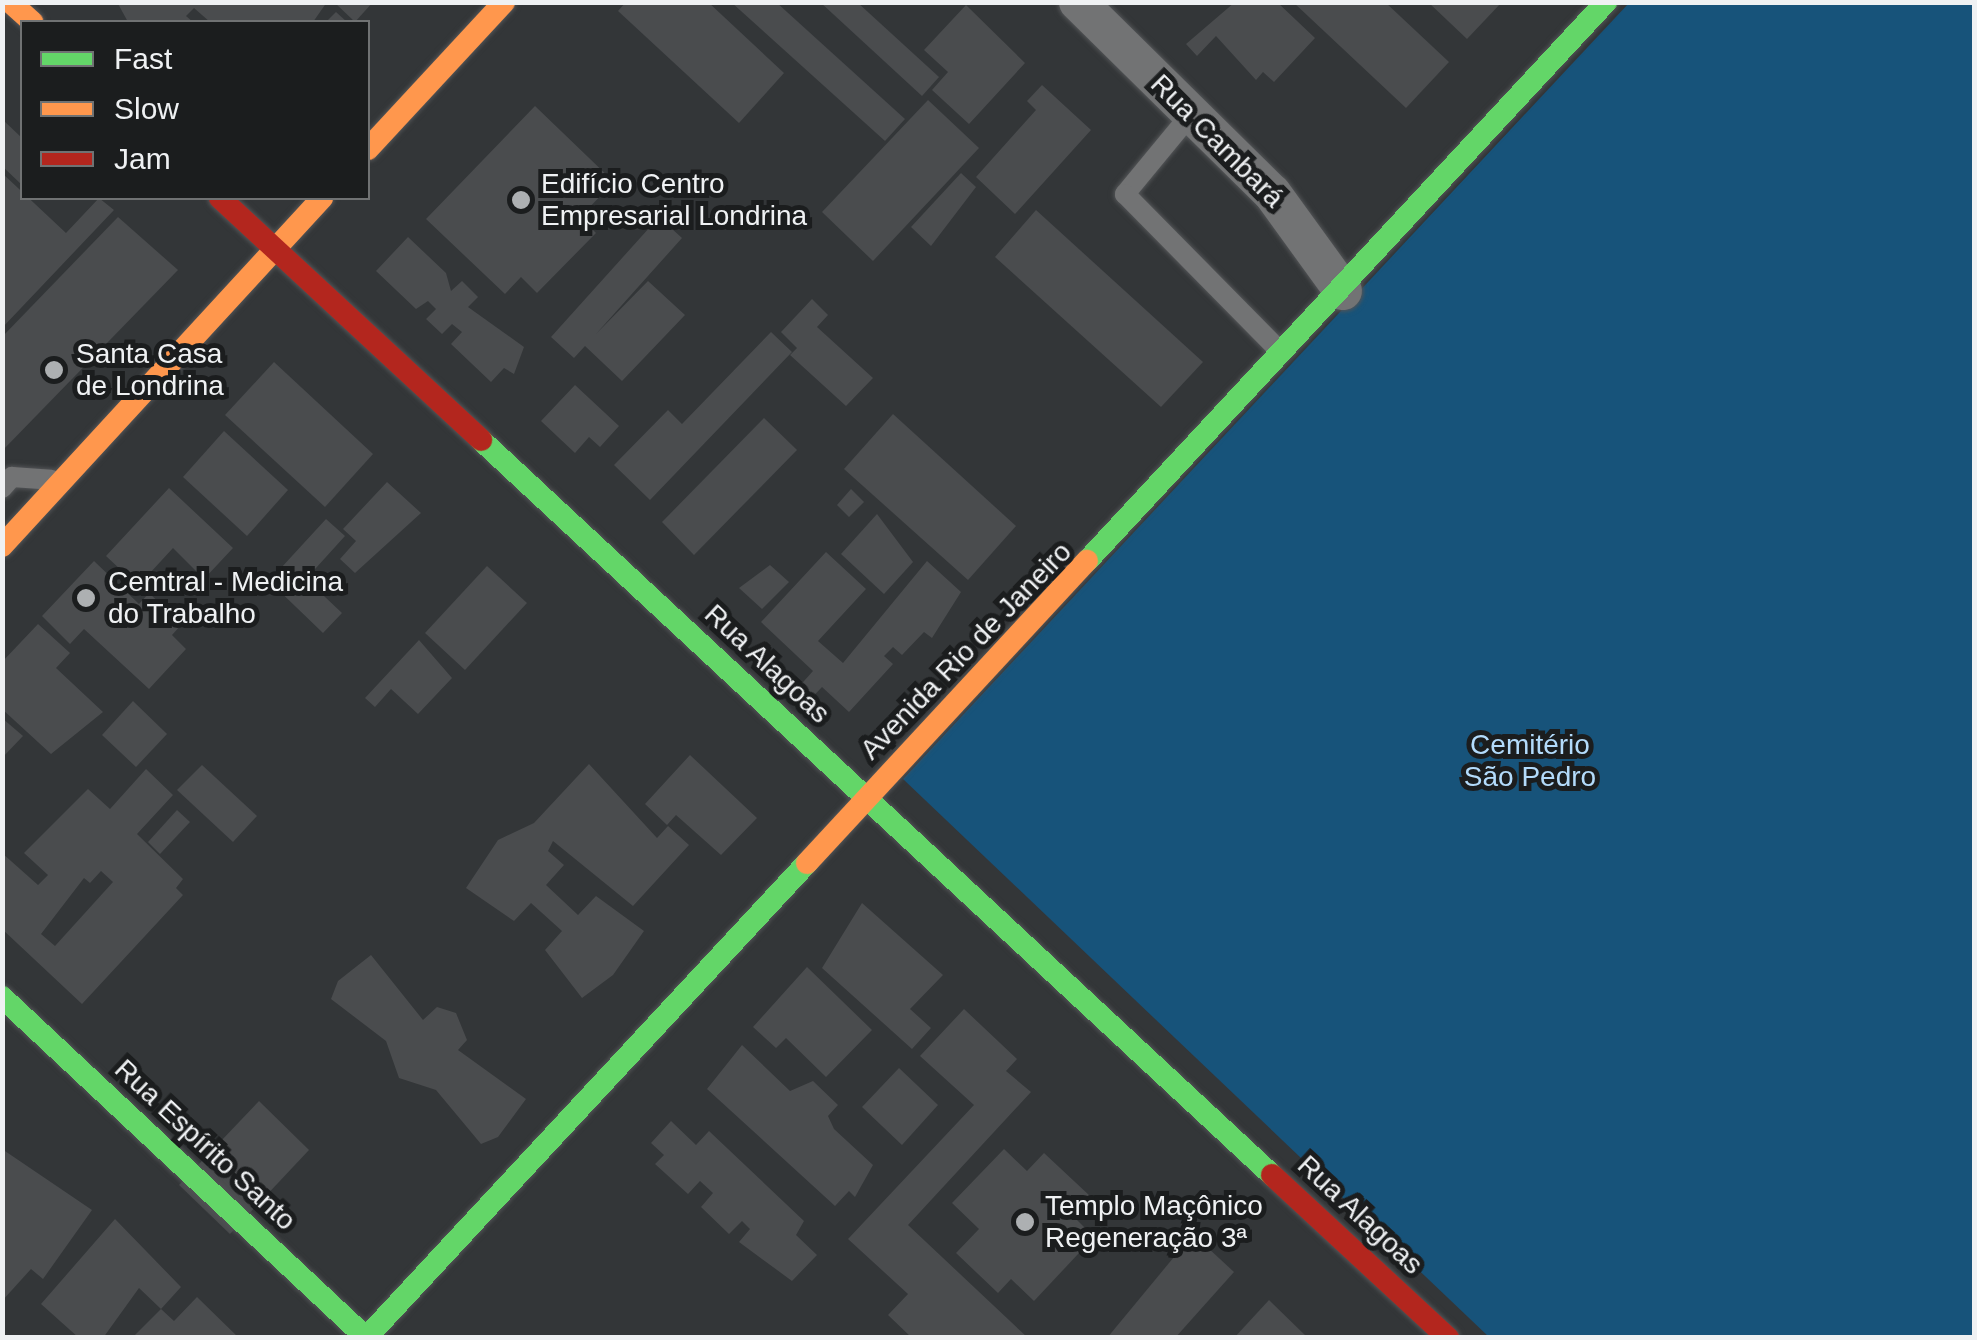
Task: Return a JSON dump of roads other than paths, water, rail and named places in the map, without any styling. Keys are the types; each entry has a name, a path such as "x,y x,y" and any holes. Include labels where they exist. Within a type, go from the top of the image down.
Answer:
{"street":[{"path":"10,2 30,20"},
{"path":"370,147 504,2"},
{"name":"Rua Cambará","path":"1078,2 1272,192 1343,291"},
{"name":"Avenida Rio de Janeiro","path":"367,1337 1343,291 1606,2"},
{"name":"Rua Alagoas","path":"222,200 1448,1338"},
{"path":"2,546 320,200"},
{"name":"Rua Espírito Santo","path":"2,997 367,1337"}],"lane":[{"path":"1192,114 1125,194 1283,354"},
{"path":"2,488 12,477 62,481"}],"place":[{"name":"Edifício Centro Empresarial Londrina","path":"521,200"},
{"name":"Santa Casa de Londrina","path":"54,370"},
{"name":"Cemtral - Medicina do Trabalho","path":"86,598"},
{"name":"Templo Maçônico Regeneração 3ª","path":"1025,1222"}],"park label":[{"name":"Cemitério São Pedro","path":"1530,761"}]}
